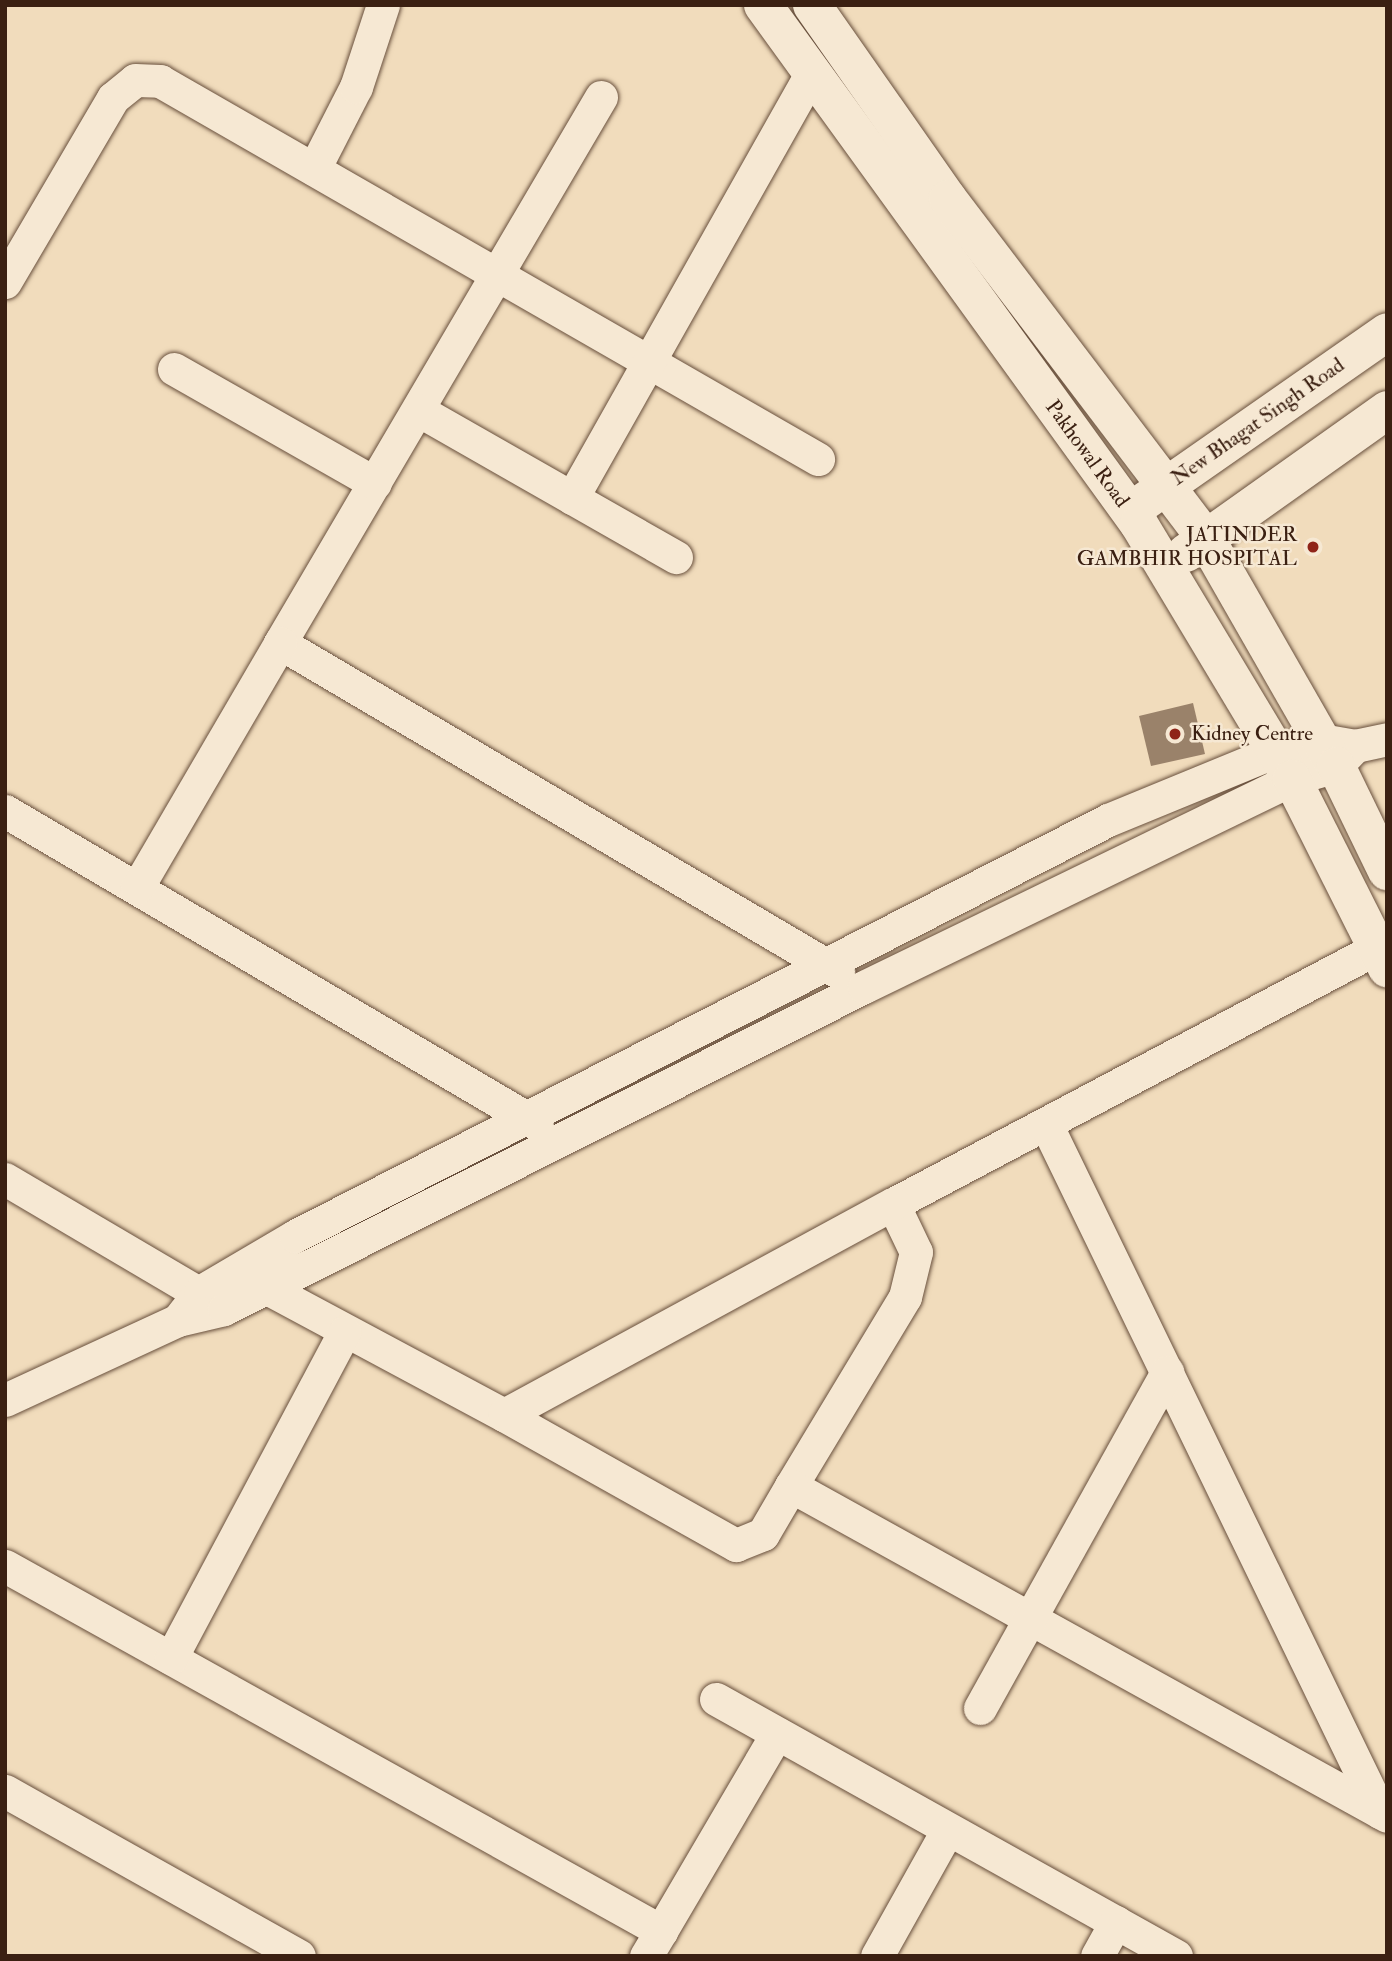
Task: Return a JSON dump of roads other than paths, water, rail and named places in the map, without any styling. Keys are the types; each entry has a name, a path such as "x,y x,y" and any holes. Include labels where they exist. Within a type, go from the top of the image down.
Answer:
{"street":[{"path":"314,169 356,87 383,5"},
{"name":"Pakhowal Road","path":"764,5 1129,511 1283,766 1382,958"},
{"name":"Pakhowal Road","path":"812,5 947,200 1206,539 1350,748 1387,871"},
{"path":"572,498 811,73"},
{"path":"5,282 15,242 113,98 135,80 160,81 499,273 818,459"},
{"path":"137,888 601,97"},
{"name":"New Bhagat Singh Road","path":"1129,511 1387,332"},
{"path":"174,369 374,483"},
{"path":"418,410 676,557"},
{"path":"1165,569 1387,410"},
{"path":"280,643 864,987"},
{"path":"212,1301 236,1270 523,1115 1108,820 1350,748"},
{"path":"5,1400 178,1320 212,1301 267,1288 566,1141 1283,766"},
{"path":"7,816 137,888 566,1141"},
{"path":"504,1415 893,1203 1382,958"},
{"path":"1046,1124 1383,1814"},
{"path":"5,1179 212,1301"},
{"path":"236,1270 344,1332 504,1415 736,1545 763,1534 905,1297 916,1252 893,1203"},
{"path":"171,1658 344,1332"},
{"path":"981,1708 1167,1373"},
{"path":"791,1486 1383,1814"},
{"path":"5,1566 171,1658 653,1943 777,1733"},
{"path":"716,1699 1176,1956"},
{"path":"5,1791 299,1956"},
{"path":"877,1956 948,1829"},
{"path":"1097,1956 1116,1922"}],"place":[{"name":"JATINDER GAMBHIR HOSPITAL","path":"1313,547"},
{"name":"Kidney Centre","path":"1175,734"}]}
